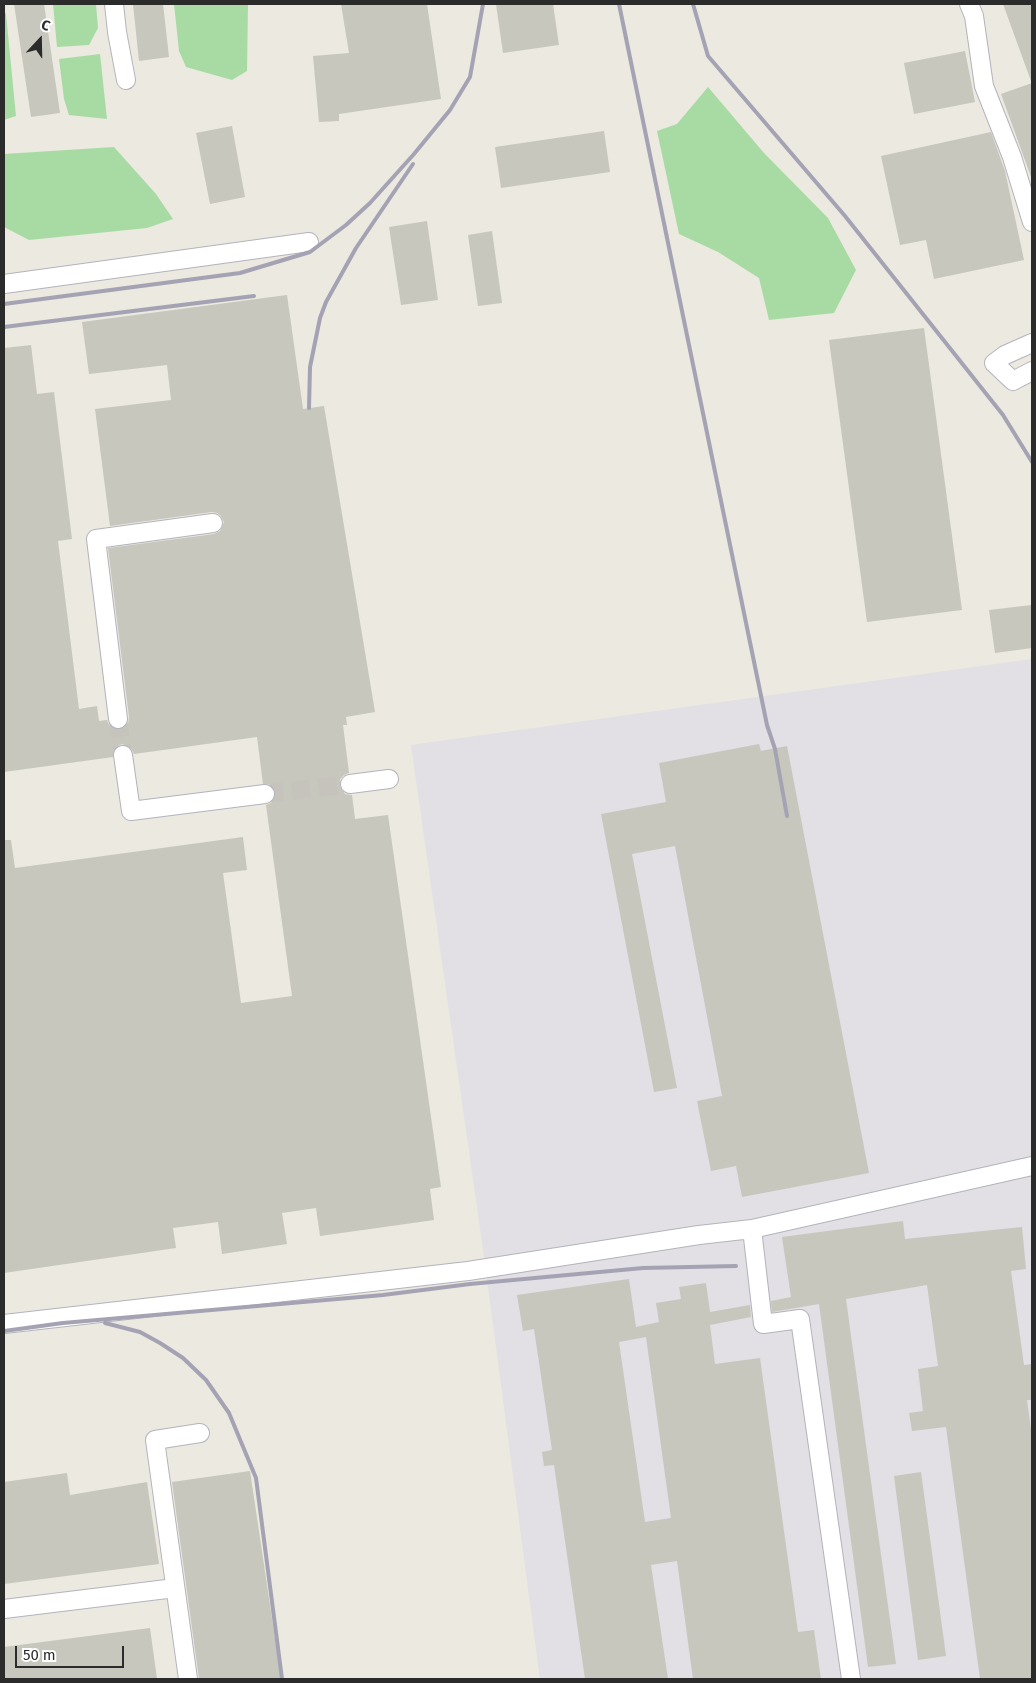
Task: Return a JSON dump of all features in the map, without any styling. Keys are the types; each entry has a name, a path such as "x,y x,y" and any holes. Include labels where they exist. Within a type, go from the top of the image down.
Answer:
{"street":[{"path":"114,4 126,80"},
{"path":"969,4 974,16 984,86 1012,157 1032,222"},
{"path":"4,284 309,242"},
{"path":"1032,343 994,363 1013,381 1032,372"},
{"path":"118,719 96,539 213,523"},
{"path":"123,755 131,811 265,794"},
{"path":"350,784 389,779"},
{"path":"4,1324 468,1271 699,1235 752,1229 1032,1166"},
{"path":"752,1229 763,1324 800,1319 851,1679"},
{"path":"188,1679 155,1440 200,1433"},
{"path":"4,1609 175,1588"}],"shaded area":[{"path":"1032,659 1032,1679 540,1679 483,1249 411,745"}],"green space":[{"path":"53,4 96,4 98,28 89,45 57,47"},
{"path":"174,4 248,4 247,71 232,80 186,67 179,51"},
{"path":"4,11 6,14 16,116 4,120"},
{"path":"100,54 107,119 69,115 64,99 59,59"},
{"path":"708,87 764,153 828,218 856,270 834,313 769,320 759,278 718,252 679,234 657,131 677,124"},
{"path":"114,147 156,194 173,219 147,228 29,240 4,227 4,154"}],"building":[{"path":"14,4 44,4 60,113 31,117"},
{"path":"133,4 163,4 169,57 139,61"},
{"path":"341,4 427,4 441,99 339,114 339,121 319,122 313,56 349,53"},
{"path":"496,4 553,4 559,45 503,53"},
{"path":"1003,4 1032,4 1031,81"},
{"path":"965,51 975,102 914,114 904,63"},
{"path":"1032,83 1032,176 1031,177 1001,94"},
{"path":"232,126 245,197 210,204 196,133"},
{"path":"604,131 610,172 501,188 495,147"},
{"path":"991,132 1005,171 1024,260 934,279 926,240 900,245 881,156"},
{"path":"427,221 438,300 401,305 389,227"},
{"path":"492,231 502,303 478,306 468,235"},
{"path":"287,295 303,409 324,406 375,712 346,717 347,725 343,725 349,773 340,779 340,786 345,794 352,795 355,819 388,815 441,1187 430,1189 434,1220 320,1236 316,1208 282,1213 287,1244 222,1254 218,1222 173,1228 176,1248 4,1273 4,840 11,840 15,868 243,837 247,870 223,873 241,1003 292,996 266,805 275,799 275,792 270,784 263,784 257,737 134,754 131,748 122,744 116,747 113,757 4,772 4,348 31,345 37,394 54,392 72,539 58,541 79,709 97,706 99,721 107,720 113,729 120,729 128,724 129,717 108,548 214,534 220,531 224,522 221,516 212,512 110,526 95,409 171,400 167,365 89,374 82,322"},
{"path":"924,328 962,610 867,622 829,340"},
{"path":"1032,605 1032,648 995,653 989,610"},
{"path":"759,744 761,751 787,746 869,1173 742,1197 736,1166 711,1171 697,1101 722,1096 675,846 632,854 677,1088 654,1092 601,814 666,802 659,763"},
{"path":"903,1221 905,1239 1022,1227 1026,1269 1011,1271 1024,1365 1032,1364 1032,1400 1027,1400 1032,1437 1032,1679 980,1679 946,1427 912,1431 909,1413 923,1411 918,1369 938,1366 927,1285 846,1299 896,1664 868,1667 819,1304 772,1312 771,1301 791,1297 782,1237"},
{"path":"629,1279 636,1327 659,1322 656,1303 681,1299 679,1287 706,1283 710,1312 750,1305 751,1317 710,1325 715,1364 760,1358 798,1632 814,1630 821,1679 693,1679 677,1561 651,1565 668,1679 585,1679 554,1465 544,1466 542,1452 552,1450 534,1329 523,1331 517,1295","holes":["646,1337 671,1518 645,1522 619,1342"]},
{"path":"250,1471 281,1679 199,1679 172,1482"},
{"path":"921,1472 946,1656 918,1660 894,1476"},
{"path":"67,1473 70,1495 147,1482 159,1564 4,1584 4,1482"},
{"path":"150,1628 157,1679 4,1679 4,1647"}],"tunnel":[{"path":"118,719 123,755"},
{"path":"265,794 350,784"}],"railway":[{"path":"4,304 240,273 310,252 346,225 370,203 450,110 470,77 483,4"},
{"path":"619,4 767,725 775,749 787,816"},
{"path":"693,4 708,56 845,216 1003,415 1032,462"},
{"path":"309,408 310,367 320,318 326,302 356,248 413,164"},
{"path":"4,327 254,296"},
{"path":"4,1331 63,1323 383,1295 470,1284 643,1268 736,1266"},
{"path":"105,1323 140,1332 183,1358 206,1380 229,1413 256,1478 282,1679"}]}
